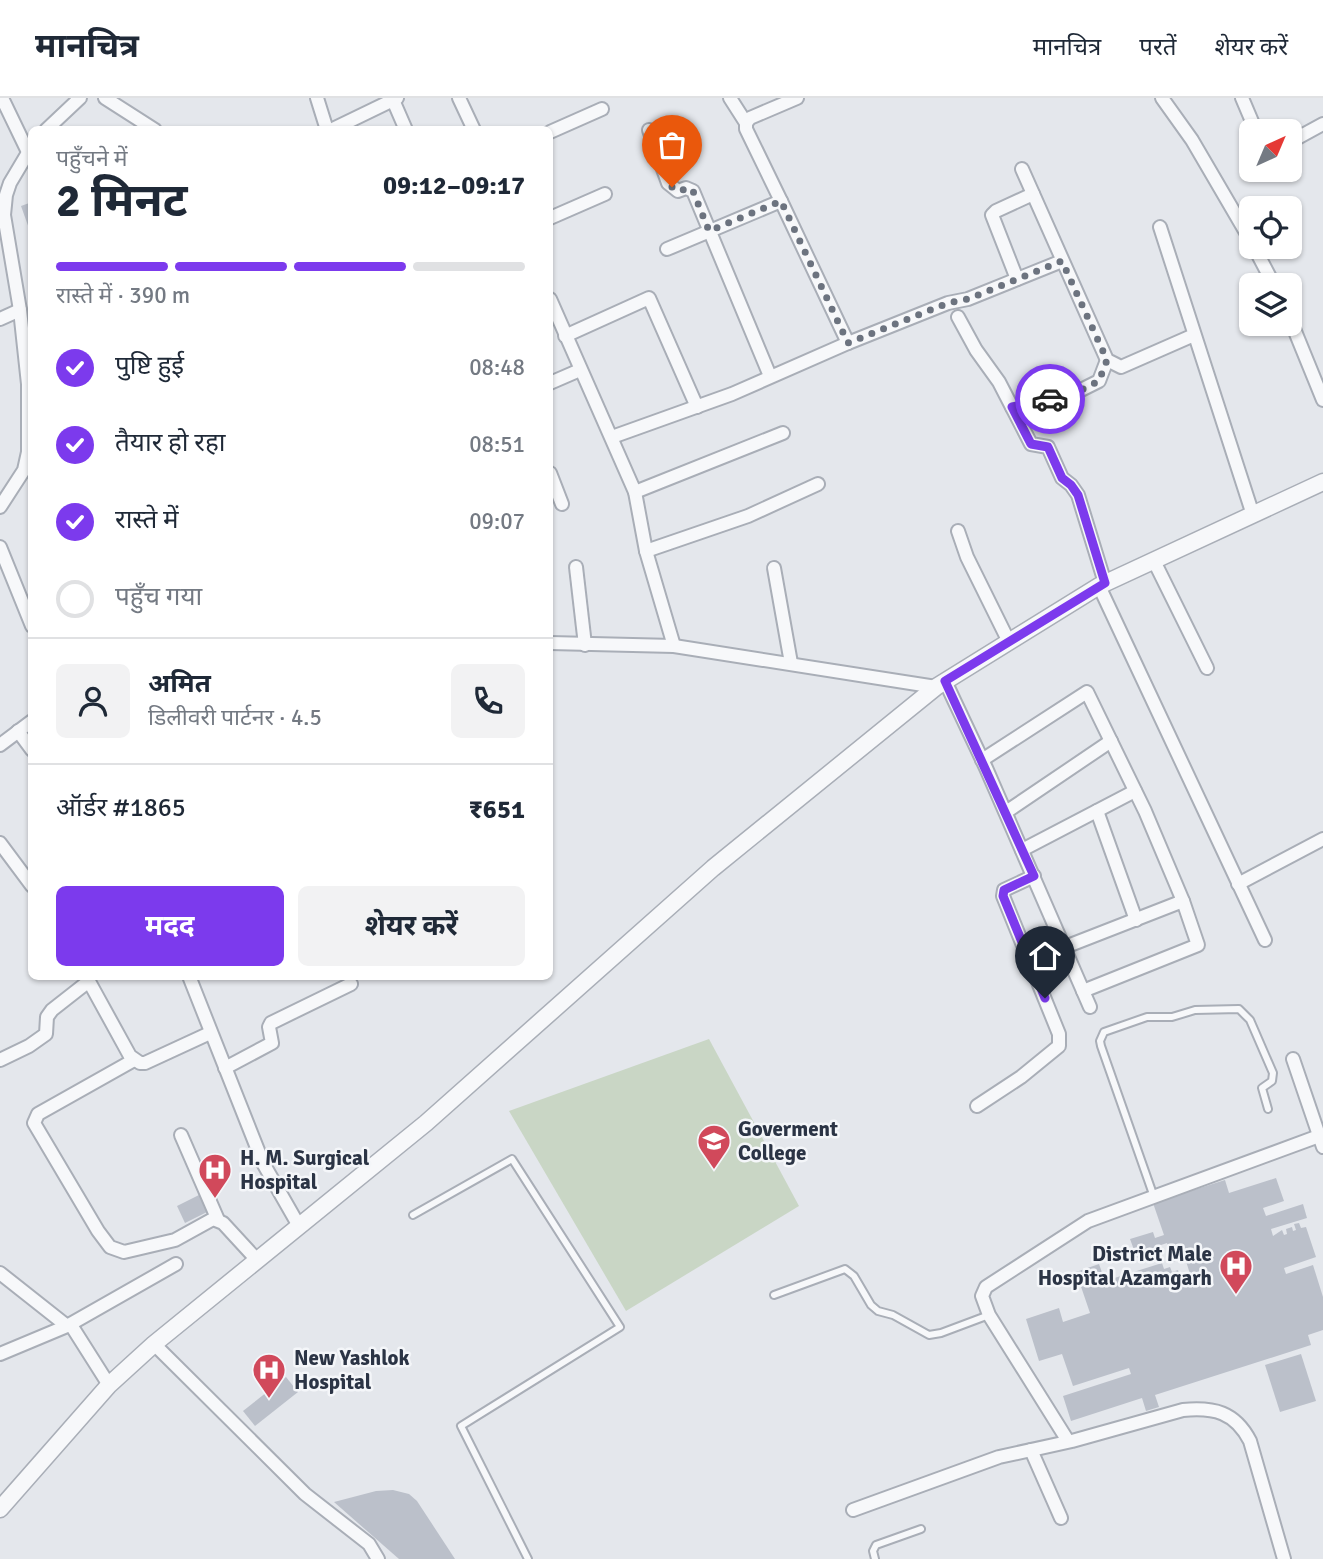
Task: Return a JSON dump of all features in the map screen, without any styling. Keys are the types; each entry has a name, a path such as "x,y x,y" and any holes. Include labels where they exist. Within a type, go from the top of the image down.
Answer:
{"street":[{"path":"2,98 28,145"},
{"path":"50,126 80,98"},
{"path":"104,98 149,126"},
{"path":"317,98 328,126"},
{"path":"460,98 472,126"},
{"path":"730,98 746,123 746,129 848,343"},
{"path":"746,123 750,118 797,98"},
{"path":"1162,98 1199,151 1239,220"},
{"path":"1242,98 1251,119"},
{"path":"337,126 390,100 404,126"},
{"path":"553,131 602,109"},
{"path":"1302,135 1323,124"},
{"path":"649,130 668,183 678,191 686,188 693,191 770,376"},
{"path":"0,507 24,470 28,452 28,384 3,196 28,152"},
{"path":"1022,169 1107,360 1121,367 1194,335"},
{"path":"553,217 605,194"},
{"path":"1017,279 992,215 1033,194"},
{"path":"667,249 781,201"},
{"path":"1160,227 1253,516"},
{"path":"612,437 732,394 848,343 1062,261"},
{"path":"565,335 649,298 697,407"},
{"path":"553,306 635,492 646,551 674,646"},
{"path":"0,319 20,310"},
{"path":"958,317 976,350 999,382 1031,444 1048,447 1062,478 1076,490 1102,585 1265,940"},
{"path":"1297,336 1323,400"},
{"path":"1012,407 1082,390 1099,381 1107,360"},
{"path":"553,382 580,370"},
{"path":"635,492 783,433"},
{"path":"553,481 562,504"},
{"path":"0,1509 109,1385 154,1344 426,1123 713,868 940,684 1102,585 1323,482"},
{"path":"646,551 748,516 818,484"},
{"path":"958,530 967,557 1009,642"},
{"path":"0,547 28,616"},
{"path":"1154,561 1207,668"},
{"path":"576,567 585,645"},
{"path":"774,568 792,663"},
{"path":"553,643 674,646 940,684"},
{"path":"940,684 982,760 1090,1007"},
{"path":"982,760 1087,692 1135,791 1183,901 1198,945 1083,991"},
{"path":"0,745 28,724"},
{"path":"19,731 28,745"},
{"path":"1006,812 1111,741"},
{"path":"1022,850 1135,791"},
{"path":"1097,811 1136,920"},
{"path":"1238,884 1323,839"},
{"path":"0,843 28,881"},
{"path":"976,1105 1021,1077 1059,1046 1059,1034 1003,896 1004,890 1034,876"},
{"path":"1065,947 1183,901"},
{"path":"0,1060 46,1034 47,1017 52,1010 86,980"},
{"path":"88,980 134,1060"},
{"path":"190,980 263,1163 299,1227"},
{"path":"225,1068 272,1044 269,1027 271,1023 351,984"},
{"path":"210,1033 145,1063 134,1060 38,1114 34,1122 105,1241 116,1250 124,1252 168,1243 206,1221 218,1220"},
{"path":"1068,1441 989,1315 982,1296 983,1291 1088,1221 1321,1142 1293,1059"},
{"path":"181,1135 218,1220 257,1261"},
{"path":"0,1354 67,1326 176,1264"},
{"path":"0,1273 67,1326 71,1325 109,1385"},
{"path":"154,1344 305,1494 369,1544 378,1559"},
{"path":"853,1510 972,1466 1183,1410 1200,1409 1223,1412 1243,1429 1250,1441 1284,1559"},
{"path":"1031,1450 1061,1518"}],"lane":[{"path":"1154,1197 1101,1046 1104,1032 1147,1017 1172,1017 1195,1010 1233,1007 1239,1009 1250,1020 1273,1073 1272,1081 1262,1087 1268,1109"},
{"path":"413,1215 512,1159 620,1327 461,1426 528,1559"},
{"path":"774,1295 842,1269 851,1273 871,1305 878,1311 903,1320 929,1335 989,1315"},
{"path":"875,1559 873,1551 876,1545 921,1529"}],"green space":[{"path":"709,1039 799,1206 626,1311 509,1111"}],"building":[{"path":"28,203 28,226 21,206"},
{"path":"1276,1178 1284,1201 1263,1208 1266,1216 1303,1204 1307,1218 1271,1229 1273,1236 1282,1230 1284,1235 1287,1234 1286,1229 1292,1227 1293,1231 1296,1230 1294,1224 1299,1223 1301,1228 1306,1227 1316,1257 1284,1268 1286,1274 1313,1265 1323,1297 1323,1330 1308,1335 1311,1345 1155,1395 1159,1407 1146,1411 1142,1398 1071,1421 1063,1396 1131,1374 1129,1368 1073,1386 1062,1354 1039,1361 1026,1319 1059,1308 1063,1322 1090,1313 1076,1272 1099,1264 1105,1281 1162,1263 1164,1269 1170,1267 1172,1272 1178,1270 1181,1280 1191,1277 1185,1258 1173,1262 1167,1243 1161,1245 1162,1249 1137,1258 1130,1239 1153,1232 1155,1238 1164,1235 1153,1203 1225,1180 1229,1193"},
{"path":"201,1194 209,1211 185,1223 177,1206"},
{"path":"1301,1354 1316,1401 1280,1412 1265,1365"},
{"path":"286,1377 298,1392 255,1426 243,1411"},
{"path":"393,1490 409,1494 417,1501 455,1559 399,1559 334,1502 376,1491"}],"way so far":[{"path":"672,187 678,191 686,188 693,191 709,231 781,201 848,343 1062,261 1107,360 1099,381 1073,394 1050,399"}],"place":[{"name":"Goverment College","path":"714,1171"},
{"name":"H. M. Surgical Hospital","path":"215,1200"},
{"name":"District Male Hospital Azamgarh","path":"1236,1296"},
{"name":"New Yashlok Hospital","path":"269,1400"}],"route":[{"path":"1045,998 1003,896 1004,890 1034,876 945,681 1105,583 1076,490 1062,478 1048,447 1031,444 1012,407 1050,399"}]}
